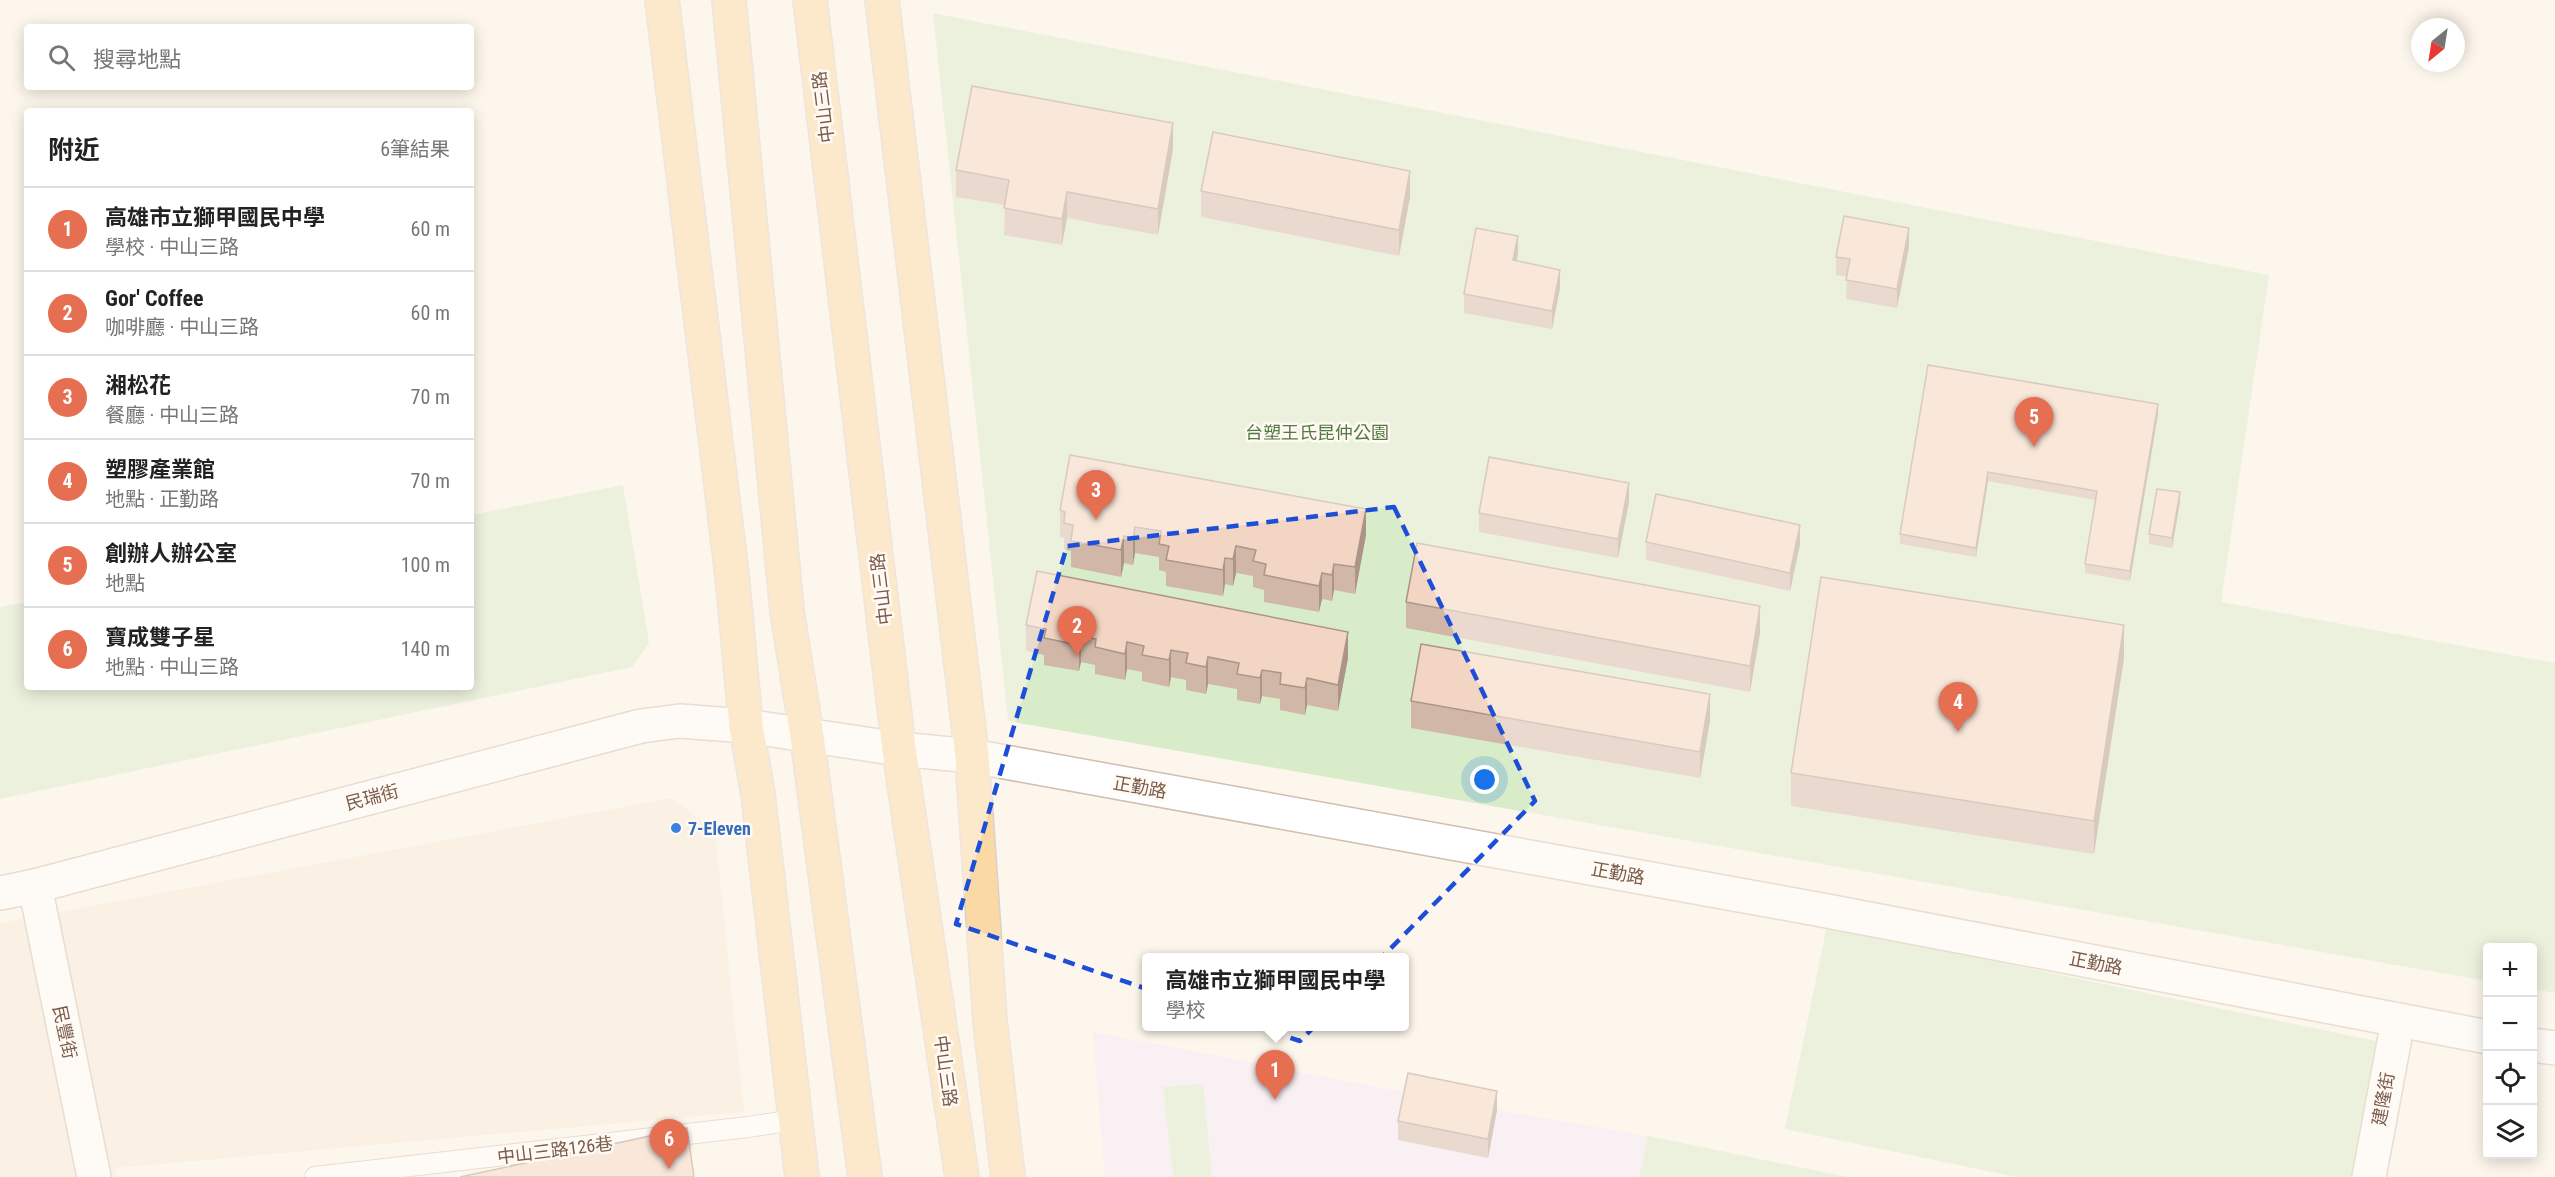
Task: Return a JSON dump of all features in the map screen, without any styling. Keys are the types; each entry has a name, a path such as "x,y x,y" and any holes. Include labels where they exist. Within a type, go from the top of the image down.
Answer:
{"main road":[{"path":"662,0 731,563 746,726 758,794 802,1177"},
{"path":"729,0 787,611 807,736 865,1177"},
{"name":"中山三路","path":"810,0 899,749 962,1177"},
{"path":"882,0 972,756 990,1021 1008,1177"}],"street":[{"name":"民瑞街","path":"0,893 35,886 641,726 680,721 746,726"},
{"name":"正勤路","path":"746,726 899,749 972,756 1822,910 2483,1036"},
{"name":"民豐街","path":"35,886 94,1177"},
{"name":"建隆街","path":"2369,1177 2398,1021"},
{"path":"2537,1046 2555,1048"}],"lane":[{"name":"中山三路126巷","path":"315,1177 794,1120"}],"highlighted area":[{"path":"1394,507 1535,801 1300,1041 956,924 1067,546"}],"shaded area":[{"path":"672,798 715,832 744,1112 115,1168 117,1177 0,1177 0,923"},
{"path":"1093,1032 1497,1110 1648,1136 1847,1177 1105,1177"}],"green space":[{"name":"台塑王氏昆仲公園","path":"933,13 2269,275 2221,602 2555,663 2555,993 2537,990 2537,943 2483,943 2483,980 1008,721"},
{"path":"623,485 649,643 632,667 0,799 0,607 24,603 24,690 474,690 474,514"},
{"path":"1827,926 2409,1048 2382,1177 2016,1177 1785,1129"},
{"path":"1203,1084 1212,1177 1173,1177 1163,1087"},
{"path":"1648,1136 1847,1177 1639,1177"}],"building":[{"path":"972,86 1173,123 1158,209 1067,192 1062,219 1004,208 1009,180 956,170"},
{"path":"1213,132 1410,171 1399,230 1201,191"},
{"path":"1844,216 1909,228 1897,289 1846,280 1850,259 1836,257"},
{"path":"1476,228 1518,236 1513,260 1560,270 1552,311 1464,294"},
{"path":"1928,365 2158,404 2130,571 2085,564 2097,491 1988,472 1976,548 1900,534"},
{"path":"1070,455 1366,509 1355,567 1334,564 1332,575 1322,573 1319,586 1264,575 1266,564 1253,561 1256,550 1236,546 1233,559 1225,558 1223,570 1166,560 1169,546 1159,544 1161,531 1135,527 1133,538 1124,536 1121,550 1071,541 1073,525 1064,523 1065,512 1060,510"},
{"path":"1489,457 1629,483 1618,539 1479,513"},
{"path":"2157,489 2180,492 2172,538 2149,534"},
{"path":"1656,494 1800,525 1790,573 1646,542"},
{"path":"1417,543 1760,606 1750,666 1406,602"},
{"path":"1037,571 1348,632 1338,685 1307,678 1305,688 1280,684 1281,673 1262,670 1260,678 1237,674 1239,663 1208,657 1206,667 1186,663 1188,653 1171,650 1169,660 1142,655 1144,646 1127,642 1125,654 1095,647 1096,639 1081,636 1079,645 1044,638 1046,629 1026,625"},
{"path":"1821,577 2124,625 2094,821 1791,773"},
{"path":"1421,644 1710,694 1700,752 1411,701"},
{"path":"1408,1073 1497,1091 1488,1139 1398,1121"},
{"path":"687,1128 694,1177 460,1177"}],"place":[{"name":"創辦人辦公室","path":"2034,447"},
{"name":"湘松花","path":"1096,520"},
{"name":"Gor' Coffee","path":"1077,656"},
{"name":"塑膠產業館","path":"1958,732"},
{"name":"7-Eleven","path":"676,828"},
{"name":"高雄市立獅甲國民中學","path":"1275,1100"},
{"name":"寶成雙子星","path":"669,1169"}]}
